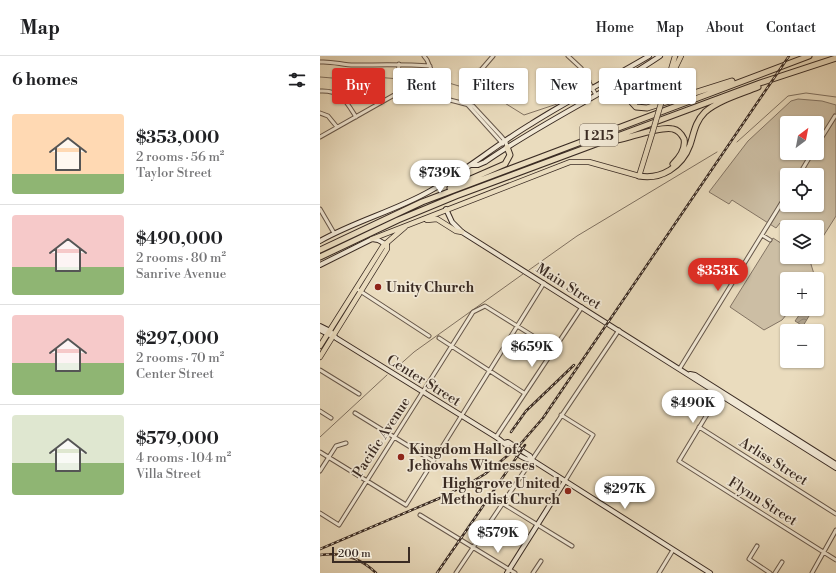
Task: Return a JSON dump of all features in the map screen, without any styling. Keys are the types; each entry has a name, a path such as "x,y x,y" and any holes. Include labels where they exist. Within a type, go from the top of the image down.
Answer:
{"highway":[{"name":"I 215","path":"320,250 422,202 809,56"},
{"name":"I 215","path":"320,257 398,220 456,196 602,143 676,114 836,58"},
{"path":"696,92 736,79 745,79"},
{"path":"639,176 654,177 672,169 684,156 690,145 696,125 704,113 770,80"},
{"path":"633,104 636,107 647,108 659,104"},
{"path":"602,143 614,142 662,129 673,129 679,132 683,138 684,144 682,153 674,164 662,171 639,176"},
{"path":"422,202 429,197 505,164 510,155 505,144"}],"main road":[{"path":"320,241 334,233 412,200 472,165 478,166 530,125 649,56"},
{"path":"505,144 596,95 660,56"},
{"path":"673,68 677,57"},
{"path":"320,266 372,239 570,162 589,162 639,176 661,104"},
{"name":"Main Street","path":"446,210 452,222 462,232 687,373 836,464"},
{"path":"416,222 422,222 435,218 456,231 462,232"},
{"path":"320,357 384,246 387,245 396,234 410,224"},
{"path":"372,239 378,240 387,245"},
{"path":"320,346 358,290"},
{"path":"320,326 328,333"},
{"name":"Center Street","path":"320,330 333,336 504,443 508,442 530,456 532,460 710,573"},
{"name":"Main Street","path":"720,393 836,468"},
{"path":"508,571 565,481"}],"street":[{"path":"424,56 430,66"},
{"path":"483,68 493,56"},
{"path":"568,56 580,68"},
{"path":"320,62 354,65 399,64 430,66"},
{"path":"399,64 399,68"},
{"path":"591,85 596,95"},
{"path":"320,91 338,94 344,97 356,117"},
{"path":"320,137 393,96"},
{"path":"451,100 473,106 505,144"},
{"path":"320,114 328,116 337,128"},
{"path":"824,134 835,116"},
{"path":"680,368 780,205"},
{"path":"320,209 334,233"},
{"path":"762,235 770,240"},
{"path":"320,452 406,505 544,283"},
{"path":"358,290 429,336"},
{"name":"Pacific Avenue","path":"320,514 339,525 472,312 485,306 517,326"},
{"path":"496,437 582,307"},
{"path":"517,326 554,349"},
{"path":"456,573 619,330"},
{"path":"439,338 524,393"},
{"path":"320,370 359,394"},
{"path":"699,427 720,393"},
{"path":"320,410 331,418"},
{"path":"355,413 433,461"},
{"path":"561,415 593,435 565,481"},
{"name":"Flynn Street","path":"699,427 679,461 836,560"},
{"name":"Arliss Street","path":"699,427 836,514"},
{"path":"320,471 336,446 346,443"},
{"path":"502,503 572,546"},
{"path":"420,515 473,547 508,571 515,573"},
{"path":"812,573 825,553 825,548 836,530"},
{"path":"757,546 749,559 770,573"},
{"path":"659,573 674,550"},
{"path":"533,573 541,561"},
{"path":"775,573 782,562"}],"shaded area":[{"path":"798,99 822,101 836,105 836,216 824,235 824,220 780,220 780,223 776,228 732,200 729,204 709,192 748,141 791,101"},
{"path":"773,238 780,242 780,264 811,264 813,272 780,272 780,316 785,316 782,320 764,330 730,307"}],"water":[{"path":"798,316 809,316 804,324 800,324 795,321"}],"waterway":[{"path":"320,77 356,80 375,77 449,83 495,97 524,115 557,104"},
{"path":"737,142 788,96 806,93 836,97"},
{"path":"529,270 577,236 717,152"},
{"path":"395,369 414,352 523,274"},
{"path":"320,437 387,375"}],"railway":[{"path":"320,549 440,498 470,483 485,474 517,448 543,418 789,56"},
{"path":"511,432 526,411 574,365"},
{"path":"437,573 525,445"},
{"path":"320,555 336,554 350,557 364,563 376,573"}],"place":[{"name":"Unity Church","path":"378,287"},
{"name":"Kingdom Hall of Jehovahs Witnesses","path":"401,457"},
{"name":"Highgrove United Methodist Church","path":"568,491"}]}
